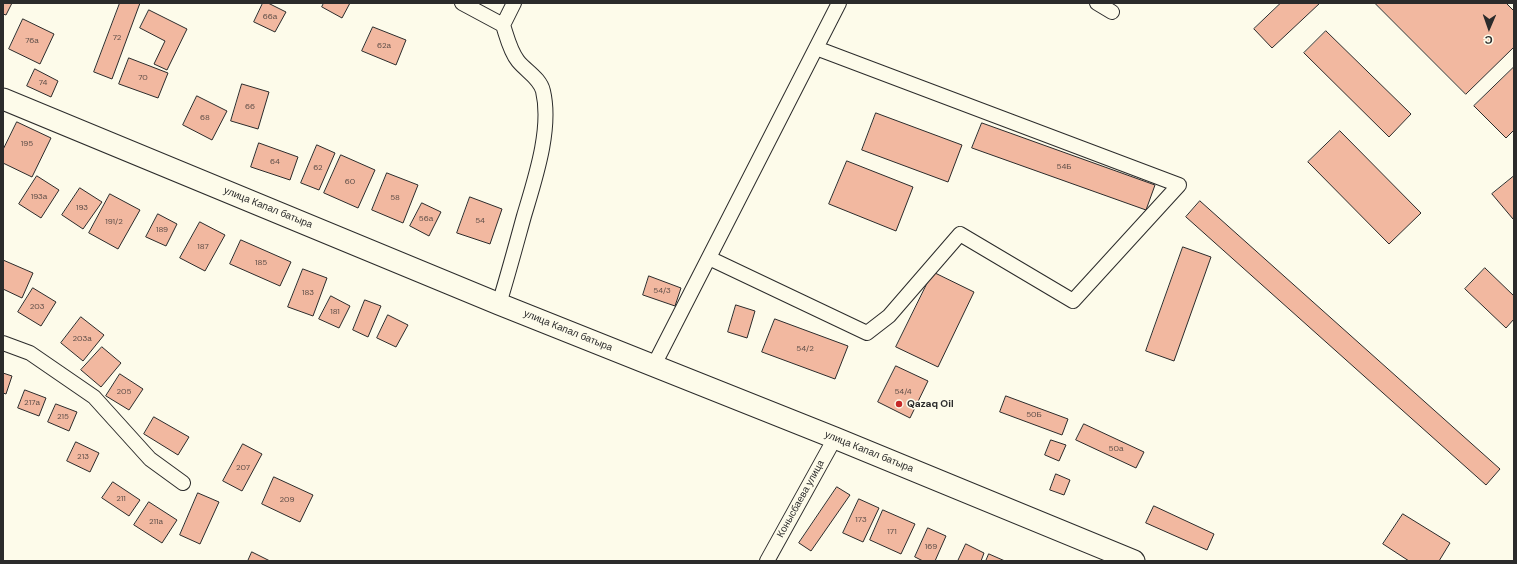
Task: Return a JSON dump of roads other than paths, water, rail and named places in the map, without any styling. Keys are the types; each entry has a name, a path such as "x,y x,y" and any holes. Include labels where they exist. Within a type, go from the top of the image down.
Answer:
{"main road":[{"name":"улица Капал батыра","path":"3,99 500,304 835,438 1134,561"}],"street":[{"path":"462,3 503,25 512,52 518,62 538,80 543,90 545,107 540,161 500,304"},
{"path":"503,25 514,3"},
{"path":"654,365 839,3"},
{"path":"1097,3 1112,12"},
{"path":"709,258 867,333 889,316 960,234 1073,301 1179,185 816,48"},
{"path":"3,343 30,353 94,397 150,459 184,483"},
{"name":"Конысбаева улица","path":"768,561 835,438"}],"place":[{"name":"Qazaq Oil","path":"899,404"}]}
